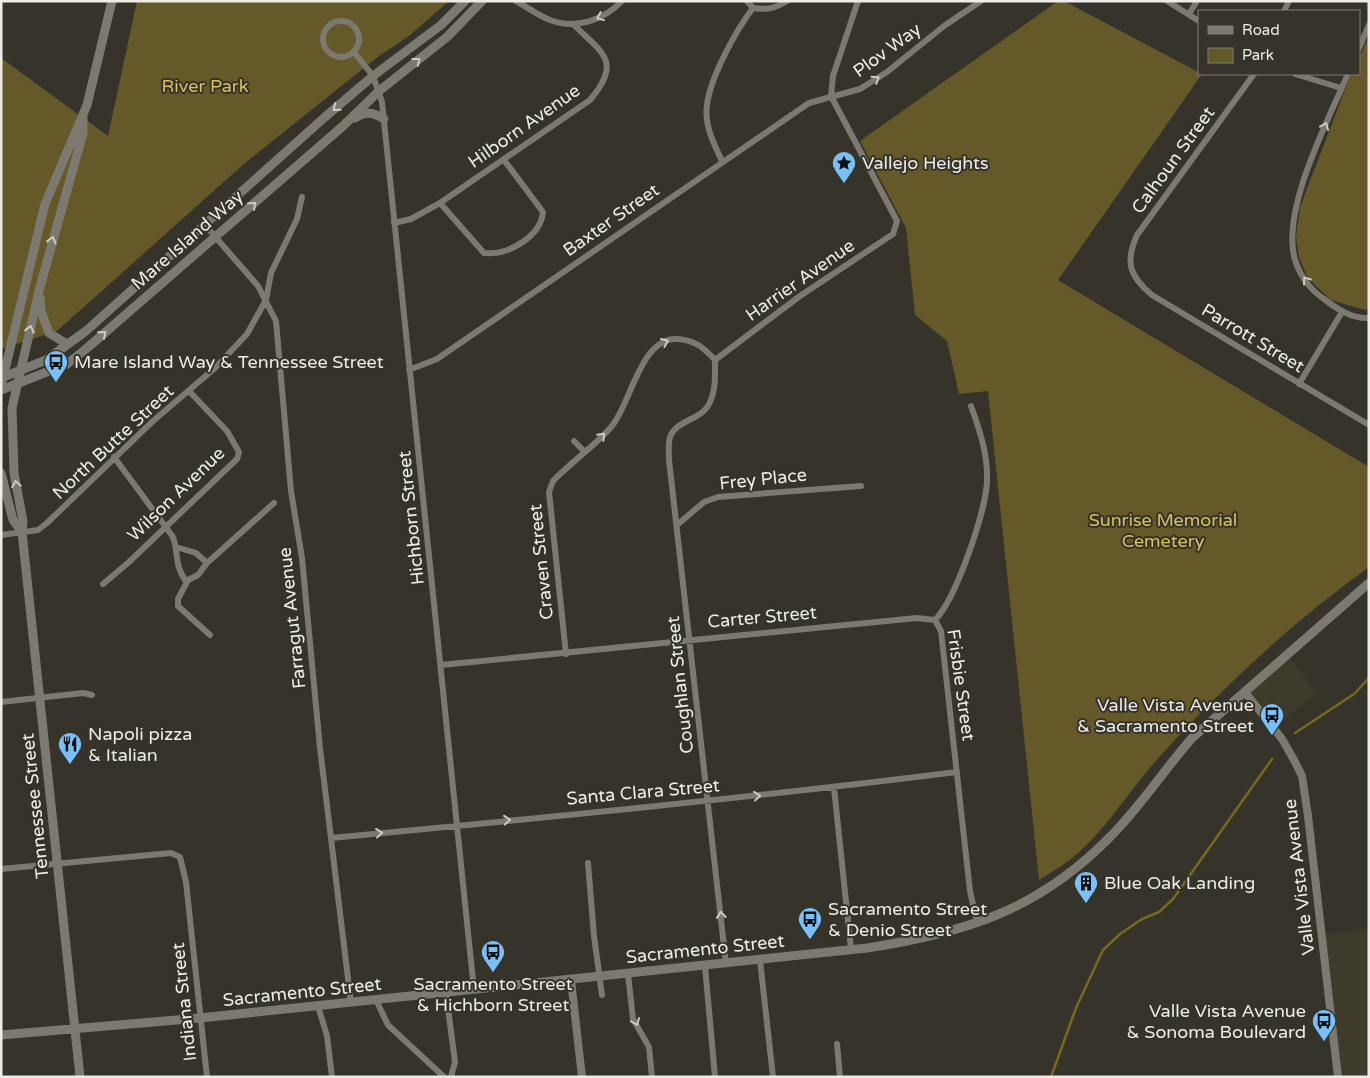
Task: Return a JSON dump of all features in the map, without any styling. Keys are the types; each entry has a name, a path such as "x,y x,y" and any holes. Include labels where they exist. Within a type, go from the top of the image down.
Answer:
{"main road":[{"path":"2,380 46,204 82,117 112,1"},
{"path":"372,76 440,25 465,1"},
{"path":"379,91 447,37 482,1"},
{"name":"Mare Island Way","path":"2,380 46,360 97,322 372,76"},
{"name":"Mare Island Way","path":"1,390 67,364 343,126 379,91"},
{"path":"343,126 364,112 384,119"},
{"name":"Tennessee Street","path":"80,1077 22,532 23,521 14,473 12,408 40,288 82,133 82,117"},
{"path":"40,288 44,324 54,337 67,344"},
{"path":"1,352 15,328"},
{"name":"Tennessee Street","path":"1,473 13,520 22,532"},
{"name":"Sacramento Street","path":"1,1035 75,1030 137,1022 200,1018 363,1002 851,950 923,939 977,922 1029,902 1078,868 1124,822 1192,738 1369,583"}],"street":[{"path":"516,1 551,21 573,24 604,17 622,1"},
{"path":"747,1 753,8 776,8 787,1"},
{"path":"831,96 833,76 858,1"},
{"name":"Plov Way","path":"831,96 860,89 887,72 944,26 980,1"},
{"path":"1167,1 1198,20"},
{"path":"1188,14 1197,1"},
{"path":"722,161 709,130 706,106 721,65 738,28 753,8"},
{"path":"339,22 352,25 358,36 358,46 354,52 343,57 336,56 328,50 324,43 327,29 339,22"},
{"name":"Hilborn Avenue","path":"394,223 411,219 440,203 590,100 606,78 607,62 600,48 573,24"},
{"path":"1360,46 1369,25"},
{"name":"Hichborn Street","path":"354,52 372,76 379,91 384,119 474,990"},
{"name":"Calhoun Street","path":"1131,268 1130,251 1137,234 1253,75"},
{"path":"1298,75 1341,88"},
{"path":"1348,75 1311,160 1300,194 1293,240 1294,254 1303,278 1319,296 1342,312 1369,318"},
{"name":"Baxter Street","path":"409,370 437,359 722,161 809,103 831,96"},
{"name":"Harrier Avenue","path":"715,360 800,296 893,234 897,221 831,96"},
{"path":"440,203 484,253 492,254 510,249 536,231 542,221 544,212 504,160"},
{"path":"189,391 238,344 266,300 271,273 297,219 302,197"},
{"name":"Farragut Avenue","path":"205,225 258,286 276,321 291,491 302,558 330,838 352,1003"},
{"name":"Parrott Street","path":"1131,268 1138,283 1152,295 1369,425"},
{"path":"1299,384 1342,312"},
{"name":"Craven Street","path":"566,654 549,492 553,481 612,425 648,354 658,345 673,338 691,339 704,347 715,360"},
{"name":"Coughlan Street","path":"715,360 710,402 704,411 672,432 670,460 726,964"},
{"name":"North Butte Street","path":"1,535 38,530 57,514 114,457 189,391"},
{"name":"Wilson Avenue","path":"103,584 230,468 237,459 239,452 227,431 189,391"},
{"name":"Frisbie Street","path":"972,406 982,438 987,482 978,522 952,598 936,620 941,630 970,891 977,922"},
{"path":"574,441 584,452"},
{"path":"114,457 173,537 176,547 177,567 185,580 188,580"},
{"name":"Frey Place","path":"678,525 704,502 718,497 861,486"},
{"path":"210,635 178,606 178,599 188,580 198,575 207,562 274,503"},
{"path":"176,547 196,553 207,562"},
{"name":"Carter Street","path":"441,665 917,618 936,620"},
{"name":"Valle Vista Avenue","path":"1245,692 1282,739 1302,776 1338,1077"},
{"path":"1,702 83,694 92,695"},
{"name":"Santa Clara Street","path":"330,838 834,788 957,772"},
{"path":"834,788 851,950"},
{"name":"Indiana Street","path":"57,863 171,853 180,857 185,874 207,1077"},
{"path":"1,869 57,863"},
{"path":"588,863 602,995"},
{"path":"760,960 773,1077"},
{"path":"705,966 715,1077"},
{"path":"628,974 633,1019 649,1047 652,1077"},
{"path":"571,980 582,1077"},
{"path":"446,993 454,1062 452,1077"},
{"path":"376,1000 388,1025 444,1077"},
{"path":"322,1006 328,1036 332,1077"},
{"path":"837,1044 840,1077"}],"shaded area":[{"path":"1289,656 1317,694 1275,725 1250,690"},
{"path":"1369,928 1369,1077 1337,1077 1321,936"}],"green space":[{"name":"River Park","path":"137,1 449,1 409,36 379,56 245,163 57,331 1,349 1,58 108,136"},
{"name":"Sunrise Memorial Cemetery","path":"1058,1 1064,1 1198,72 1198,75 1201,75 1058,280 1369,467 1369,567 1314,609 1261,655 1211,703 1151,766 1084,848 1067,862 1039,880 988,391 959,394 947,341 915,315 906,228 860,141"},
{"path":"1369,36 1369,309 1365,310 1331,300 1317,287 1307,276 1299,257 1296,237 1300,207 1346,87 1352,75 1360,75 1360,56"}],"waterway":[{"path":"1295,733 1354,694 1369,678"},
{"path":"1051,1077 1076,1008 1103,950 1120,934 1142,919 1159,912 1173,899 1272,759"}],"place":[{"name":"Vallejo Heights","path":"844,184"},
{"name":"Mare Island Way & Tennessee Street","path":"56,383"},
{"name":"Valle Vista Avenue & Sacramento Street","path":"1272,736"},
{"name":"Napoli pizza & Italian","path":"70,765"},
{"name":"Blue Oak Landing","path":"1086,904"},
{"name":"Sacramento Street & Denio Street","path":"810,940"},
{"name":"Sacramento Street & Hichborn Street","path":"493,973"},
{"name":"Valle Vista Avenue & Sonoma Boulevard","path":"1324,1042"}]}
